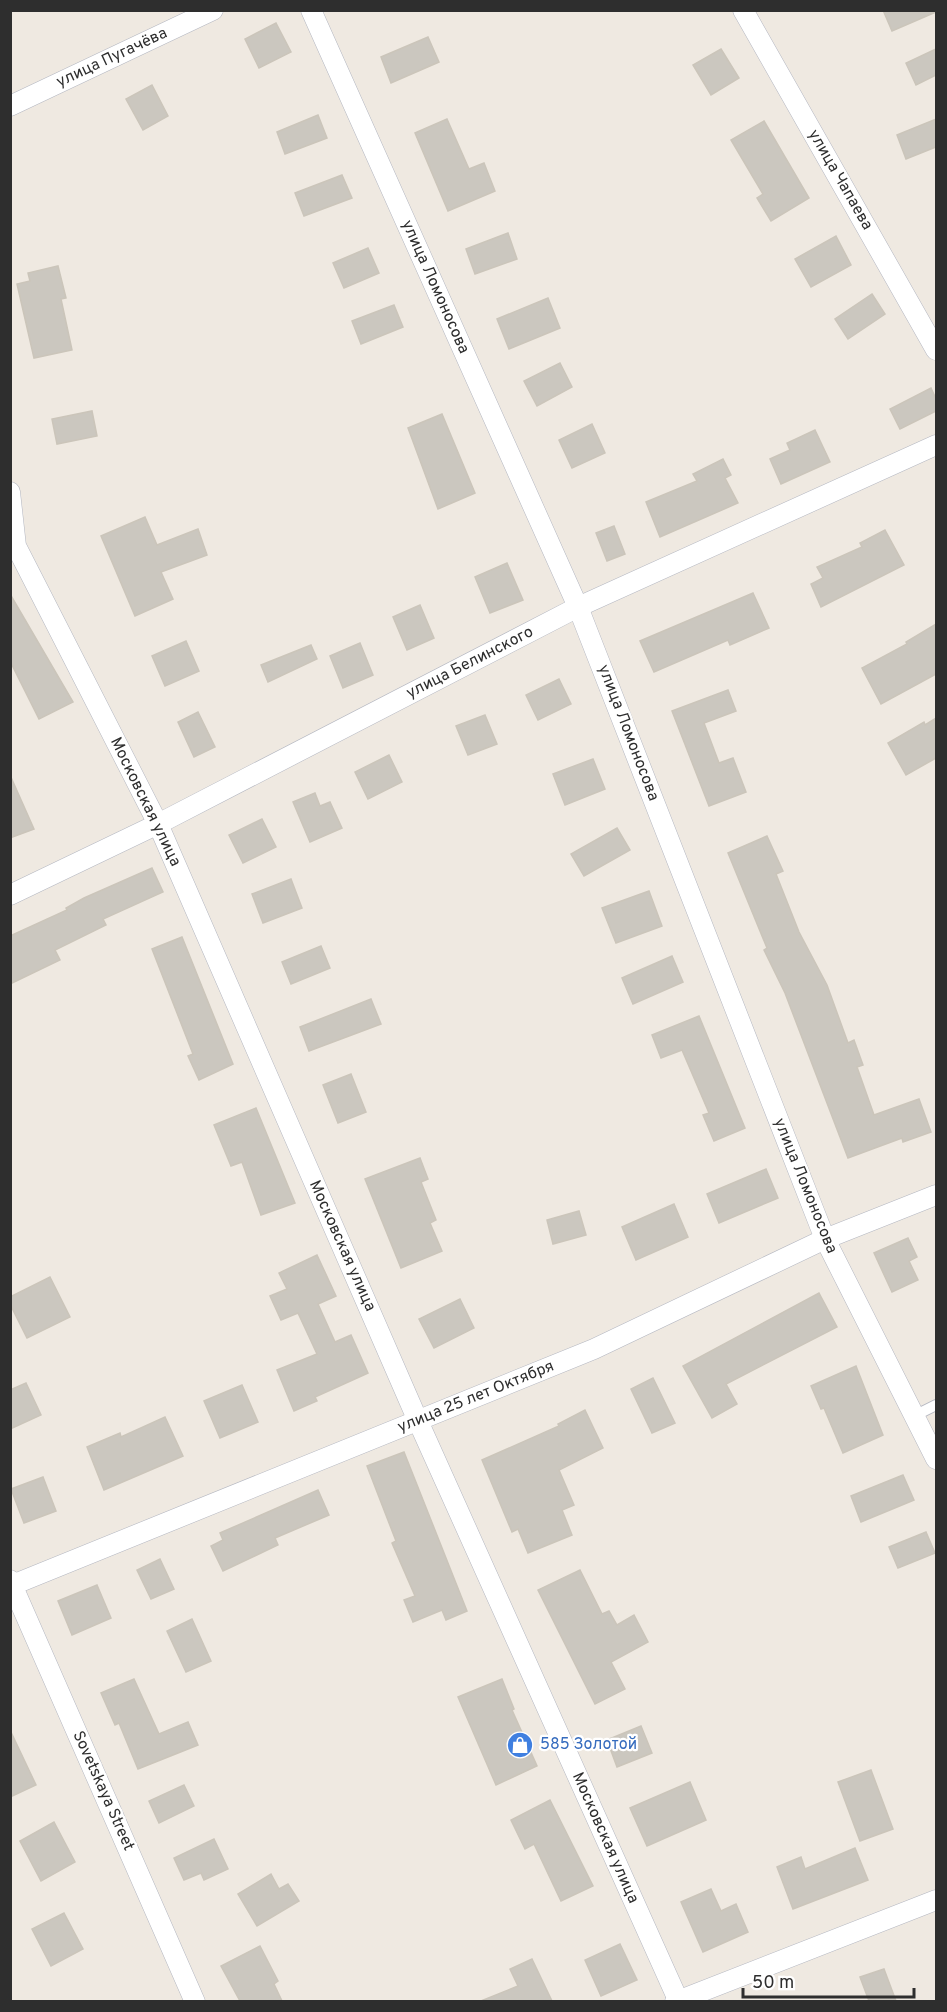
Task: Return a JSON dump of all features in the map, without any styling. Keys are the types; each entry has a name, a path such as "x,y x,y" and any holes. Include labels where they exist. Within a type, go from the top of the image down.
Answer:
{"street":[{"name":"улица Пугачёва","path":"10,106 213,10"},
{"name":"улица Ломоносова","path":"311,10 579,607 825,1239 916,1415 936,1459"},
{"name":"улица Чапаева","path":"743,10 936,350"},
{"name":"улица Белинского","path":"10,895 158,824 579,607 936,445"},
{"name":"Московская улица","path":"10,492 13,543 158,824 418,1421 678,2001"},
{"name":"улица 25 лет Октября","path":"11,1584 594,1349 825,1239 936,1195"},
{"name":"Sovetskaya Street","path":"11,1584 195,2001"},
{"path":"678,2001 936,1900"}],"lane":[{"path":"916,1415 936,1405"}],"building":[{"path":"883,10 936,10 936,12 892,31"},
{"path":"276,23 291,52 259,68 245,39"},
{"path":"428,37 439,62 391,83 381,57"},
{"path":"721,49 739,78 711,95 693,65"},
{"path":"936,49 936,75 916,85 906,63"},
{"path":"152,85 168,116 143,130 126,99"},
{"path":"318,115 327,138 285,154 277,132"},
{"path":"447,119 469,169 484,163 495,191 448,211 415,133"},
{"path":"936,119 936,147 906,159 897,135"},
{"path":"764,121 809,198 771,221 757,198 763,194 731,140"},
{"path":"342,175 352,198 304,216 295,193"},
{"path":"508,233 517,259 475,274 466,249"},
{"path":"836,236 851,265 811,287 795,259"},
{"path":"368,248 379,273 344,288 333,263"},
{"path":"58,266 66,298 61,299 72,350 34,358 17,284 30,281 28,273"},
{"path":"872,294 885,314 848,339 835,319"},
{"path":"548,298 560,328 509,349 497,319"},
{"path":"394,305 403,327 361,344 352,321"},
{"path":"560,363 572,387 537,406 524,381"},
{"path":"931,388 936,399 936,411 900,429 890,409"},
{"path":"92,411 97,436 57,444 52,419"},
{"path":"442,414 475,493 438,509 408,428"},
{"path":"592,424 605,453 572,468 559,440"},
{"path":"815,430 830,462 781,484 770,459 790,450 787,443"},
{"path":"723,459 731,475 725,478 738,503 660,537 646,502 697,481 693,474"},
{"path":"145,517 157,545 198,529 207,555 161,572 173,599 135,616 101,536"},
{"path":"614,526 625,554 607,561 596,533"},
{"path":"885,530 904,565 821,607 811,584 823,578 817,567 862,547 860,543"},
{"path":"507,563 523,600 490,613 475,577"},
{"path":"753,593 769,628 730,645 728,640 654,672 640,641"},
{"path":"10,594 73,702 39,719 10,661"},
{"path":"420,605 434,638 407,650 393,617"},
{"path":"936,624 936,674 881,704 862,668 907,644 906,642"},
{"path":"186,641 199,671 165,686 152,656"},
{"path":"360,643 373,675 343,688 330,656"},
{"path":"311,645 317,659 268,682 261,665"},
{"path":"559,679 571,704 538,720 526,695"},
{"path":"728,690 736,711 704,723 719,763 733,758 746,792 709,806 672,711"},
{"path":"198,712 215,747 194,757 178,722"},
{"path":"485,715 497,744 468,755 456,726"},
{"path":"936,718 936,758 906,775 888,743 924,722 925,725"},
{"path":"389,755 402,782 368,799 355,772"},
{"path":"593,759 605,789 565,805 553,774"},
{"path":"10,775 34,829 10,838"},
{"path":"315,793 320,806 330,802 342,828 310,842 293,802"},
{"path":"262,819 276,847 243,863 229,835"},
{"path":"617,828 630,850 584,876 571,854"},
{"path":"767,836 783,871 776,874 799,932 827,985 848,1043 854,1040 863,1065 857,1067 874,1115 919,1099 931,1132 903,1142 902,1138 848,1158 785,993 764,950 767,948 728,853"},
{"path":"152,868 163,892 103,919 106,925 55,950 60,960 10,984 10,936 67,910 66,908 84,898"},
{"path":"291,879 302,908 263,923 252,894"},
{"path":"649,891 662,926 616,943 602,908"},
{"path":"182,937 233,1064 199,1080 188,1056 193,1054 152,949"},
{"path":"321,946 330,968 291,984 282,962"},
{"path":"672,956 683,982 633,1004 622,978"},
{"path":"371,999 381,1024 309,1051 300,1027"},
{"path":"699,1016 745,1128 714,1141 703,1115 709,1113 682,1050 661,1058 652,1035"},
{"path":"351,1074 366,1112 338,1123 323,1085"},
{"path":"256,1108 295,1203 261,1215 242,1162 231,1166 214,1125"},
{"path":"420,1158 428,1179 421,1182 436,1220 430,1223 442,1251 401,1268 365,1179"},
{"path":"766,1169 778,1198 719,1223 707,1194"},
{"path":"674,1204 688,1237 636,1260 622,1227"},
{"path":"579,1211 586,1235 553,1244 547,1220"},
{"path":"908,1238 917,1257 909,1261 918,1280 892,1292 874,1253"},
{"path":"317,1255 336,1296 318,1304 335,1342 351,1335 368,1373 315,1397 317,1401 294,1411 277,1370 317,1354 298,1313 281,1320 270,1296 287,1289 279,1273"},
{"path":"50,1277 70,1317 27,1338 10,1304 10,1297"},
{"path":"819,1293 837,1327 726,1384 737,1404 712,1418 683,1366"},
{"path":"460,1299 474,1328 434,1348 419,1319"},
{"path":"856,1366 883,1435 843,1453 824,1408 821,1409 811,1386"},
{"path":"653,1378 675,1423 652,1433 631,1389"},
{"path":"26,1383 41,1415 10,1429 10,1390"},
{"path":"242,1385 258,1422 220,1438 204,1401"},
{"path":"585,1410 603,1448 559,1470 574,1505 562,1510 572,1535 528,1553 518,1529 512,1532 482,1460 559,1426 558,1424"},
{"path":"165,1417 183,1456 104,1490 87,1447 120,1433 121,1437"},
{"path":"404,1452 467,1611 446,1620 442,1610 413,1622 404,1600 415,1596 392,1543 396,1541 367,1466"},
{"path":"903,1475 914,1500 861,1522 851,1496"},
{"path":"43,1477 56,1511 24,1523 11,1489"},
{"path":"318,1490 329,1515 275,1538 278,1545 223,1571 211,1546 223,1540 220,1533"},
{"path":"926,1532 935,1553 898,1568 889,1547"},
{"path":"160,1559 174,1589 151,1599 137,1570"},
{"path":"580,1570 602,1614 609,1611 617,1625 634,1615 648,1642 611,1662 625,1689 595,1704 538,1590"},
{"path":"97,1585 111,1618 72,1635 58,1601"},
{"path":"192,1619 211,1661 186,1672 167,1631"},
{"path":"134,1679 159,1734 188,1722 198,1745 138,1769 119,1723 115,1725 101,1693"},
{"path":"502,1679 514,1709 512,1710 537,1766 496,1785 458,1697"},
{"path":"641,1726 652,1753 617,1767 607,1740"},
{"path":"10,1730 36,1785 10,1797"},
{"path":"871,1770 893,1829 860,1841 838,1782"},
{"path":"690,1782 706,1820 647,1846 630,1808"},
{"path":"184,1785 194,1806 159,1823 149,1801"},
{"path":"550,1800 593,1886 561,1901 534,1844 525,1849 511,1820"},
{"path":"54,1822 75,1862 41,1881 20,1841"},
{"path":"214,1839 228,1869 204,1880 201,1873 184,1880 174,1858"},
{"path":"855,1848 868,1880 793,1909 777,1867 801,1857 805,1869"},
{"path":"271,1874 279,1889 288,1884 299,1901 257,1926 238,1894"},
{"path":"711,1889 721,1911 736,1904 748,1932 703,1952 681,1902"},
{"path":"64,1913 83,1949 51,1966 32,1929"},
{"path":"620,1944 637,1980 601,1996 585,1960"},
{"path":"260,1946 278,1981 274,1984 282,2001 240,2001 221,1966"},
{"path":"532,1959 552,2001 481,2001 518,1986 510,1969"},
{"path":"884,1969 896,2001 869,2001 860,1977"}],"place":[{"name":"585 Золотой","path":"520,1745"}]}
